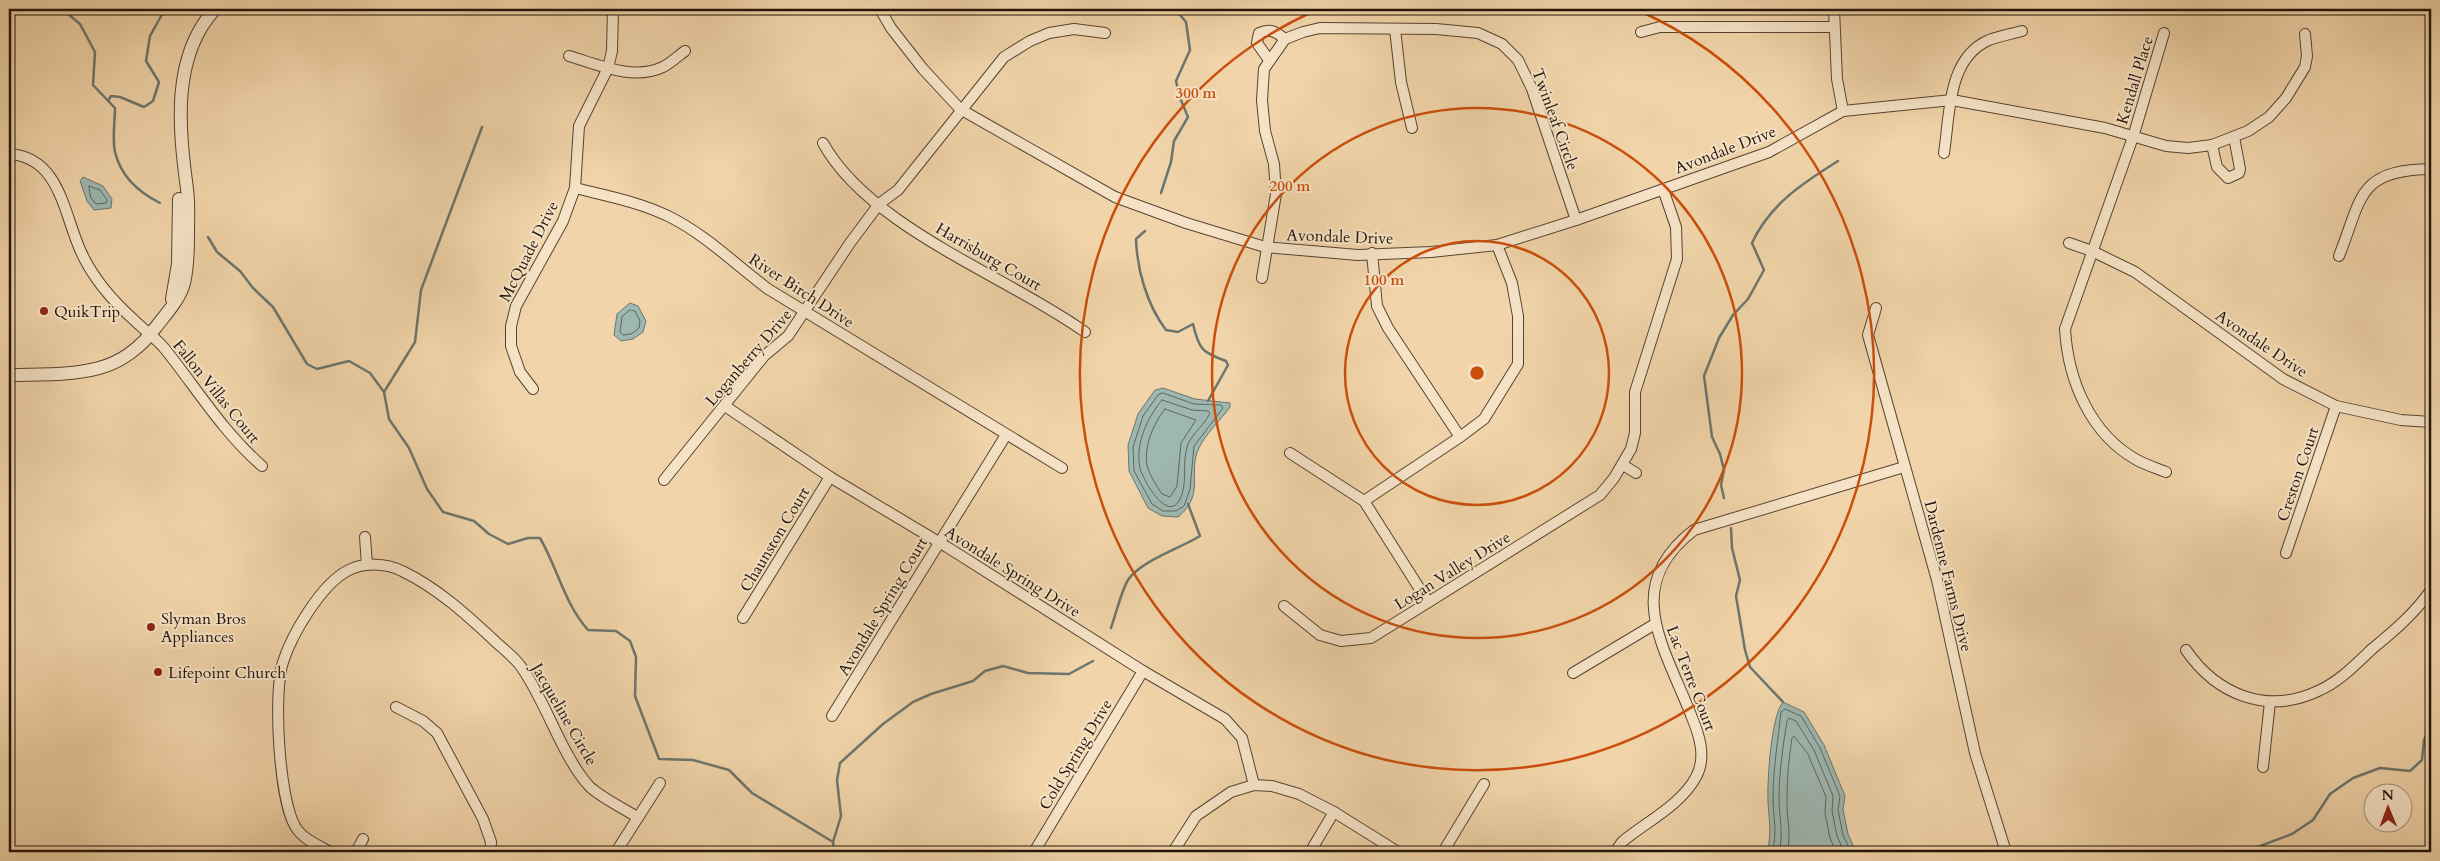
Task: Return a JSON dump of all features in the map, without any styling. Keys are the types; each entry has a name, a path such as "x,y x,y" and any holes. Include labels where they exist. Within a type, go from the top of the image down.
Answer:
{"street":[{"path":"9,375 72,373 101,368 126,356 150,334 168,312 178,264 179,190 183,167 183,72 193,40 204,20 215,9"},
{"name":"McQuade Drive","path":"533,389 520,372 511,346 511,326 516,306 559,228 575,188 580,126 608,68 612,51 613,9"},
{"name":"Avondale Drive","path":"880,9 891,28 923,69 960,109 1115,197 1186,223 1265,247 1358,255 1431,252 1497,245 1576,220 1769,152 1843,111 1952,100 2105,128 2166,146 2188,148 2212,145 2248,131 2269,117 2298,81 2307,56 2305,34"},
{"path":"1834,9 1837,79 1843,111"},
{"path":"1641,32 1660,27 1834,27"},
{"name":"Twinleaf Circle","path":"1265,247 1276,194 1274,164 1265,132 1262,100 1264,69 1268,60 1286,39 1320,28 1436,29 1478,33 1502,44 1518,60 1532,89 1576,220"},
{"name":"Loganberry Drive","path":"664,480 764,356 788,336 879,204 898,190 960,109 1004,57 1030,41 1049,33 1074,29 1105,33"},
{"path":"1268,60 1257,43 1259,33 1267,29 1286,39"},
{"path":"1395,29 1401,82 1412,128"},
{"path":"1944,153 1954,81 1970,54 1989,40 2022,31"},
{"name":"Kendall Place","path":"2133,137 2164,33"},
{"path":"569,56 625,72 644,72 664,67 685,51"},
{"path":"2133,137 2065,328 2066,355 2073,378 2085,405 2101,431 2119,448 2138,461 2166,472"},
{"path":"2212,145 2217,167 2228,178 2234,177 2239,173 2240,169 2234,137"},
{"name":"Harrisburg Court","path":"823,144 833,161 852,183 909,227 1085,332"},
{"name":"Fallon Villas Court","path":"9,154 32,161 48,174 61,195 78,245 92,272 123,310 164,348 238,445 262,466"},
{"path":"2338,256 2358,201 2364,191 2387,174 2399,170 2431,169"},
{"name":"River Birch Drive","path":"575,188 630,201 669,216 700,235 768,289 1062,468"},
{"name":"Logan Valley Drive","path":"1284,606 1320,635 1341,641 1371,638 1600,495 1623,465 1635,433 1635,392 1677,259 1676,226 1663,189"},
{"name":"Avondale Drive","path":"2069,243 2092,251 2135,272 2283,379 2336,406 2401,420 2431,422"},
{"path":"1364,501 1484,419 1518,364 1518,316 1512,283 1497,245"},
{"name":"Avondale Drive","path":"1262,278 1265,247"},
{"path":"1372,253 1376,306 1388,328 1460,437"},
{"name":"Dardenne Farms Drive","path":"1876,308 1868,335 1937,580 1975,753 2006,852"},
{"name":"Avondale Spring Drive","path":"725,406 830,477 938,542 1143,671 1212,711 1236,729 1246,746 1254,786"},
{"name":"Creston Court","path":"2286,553 2336,406"},
{"name":"Avondale Spring Court","path":"832,716 1006,435"},
{"path":"1290,453 1364,501 1428,602"},
{"path":"1623,465 1636,473"},
{"name":"Lac Terre Court","path":"1615,852 1622,842 1686,793 1698,776 1702,754 1700,737 1655,624 1653,592 1657,575 1665,559 1694,530 1904,467"},
{"name":"Chaunston Court","path":"743,618 830,477"},
{"path":"365,537 367,565"},
{"name":"Jacqueline Circle","path":"330,852 301,834 288,812 284,792 278,685 282,663 291,643 327,586 344,572 355,567 367,565 383,565 401,570 466,613 521,666 572,759 590,786 636,817"},
{"path":"2186,650 2197,665 2212,680 2228,691 2270,702 2303,697 2319,691 2336,680 2407,619 2431,590"},
{"path":"1573,673 1655,624"},
{"name":"Cold Spring Drive","path":"1034,852 1143,671"},
{"path":"2263,767 2270,702"},
{"path":"396,707 424,721 437,733 483,819 491,842 490,852"},
{"path":"616,852 636,817 660,783"},
{"path":"1443,852 1484,784"},
{"path":"1173,852 1196,816 1231,792 1254,786 1287,789 1334,812 1398,852"},
{"path":"1310,852 1334,812"},
{"path":"356,852 364,839"}],"water":[{"path":"83,177 103,186 112,199 111,208 94,210 87,201 80,181"},
{"path":"630,303 638,306 646,321 643,332 633,339 621,341 614,335 617,314"},
{"path":"1163,388 1195,399 1230,403 1230,407 1199,448 1196,457 1194,491 1191,500 1178,517 1162,516 1148,508 1129,471 1128,445 1138,414 1155,390"},
{"path":"1783,702 1804,712 1824,745 1845,796 1843,809 1848,834 1856,852 1767,852 1770,833 1769,765 1775,721"}],"waterway":[{"path":"62,9 80,24 95,52 93,85 115,108 114,147 121,169 138,189 160,203"},
{"path":"108,101 111,96 120,97 144,107 153,101 159,82 146,61 150,36 165,9"},
{"path":"1161,193 1171,162 1174,141 1188,117 1180,98 1176,81 1190,50 1186,22 1175,9"},
{"path":"384,392 415,342 421,290 482,127"},
{"path":"1724,498 1721,485 1724,470 1720,454 1712,437 1704,376 1719,338 1733,315 1748,299 1764,270 1752,243 1759,229 1778,206 1800,186 1838,161"},
{"path":"1145,231 1136,239 1138,263 1148,298 1159,320 1166,330 1178,332 1193,324 1197,339 1203,349 1226,361 1228,365 1208,401"},
{"path":"208,237 217,252 240,271 253,288 273,307 307,364 317,369 349,361 370,373 384,392 389,419 409,448 427,489 443,512 474,521 489,534 508,544 528,538 540,538 573,609 588,630 616,631 630,641 636,657 635,696 659,759 693,760 729,770 752,793 833,842"},
{"path":"1111,628 1123,591 1134,573 1151,561 1200,536 1188,504"},
{"path":"1731,528 1732,548 1740,580 1736,596 1745,650 1750,667 1783,702"},
{"path":"834,852 833,842 841,816 837,780 840,763 883,724 913,702 931,694 973,681 985,671 1003,666 1028,673 1069,674 1093,661"},
{"path":"2255,852 2255,848 2292,834 2313,820 2330,794 2353,778 2380,768 2410,771 2422,760 2424,740 2431,723"}],"place":[{"name":"QuikTrip","path":"44,311"},
{"name":"Slyman Bros Appliances","path":"151,627"},
{"name":"Lifepoint Church","path":"158,672"}]}
